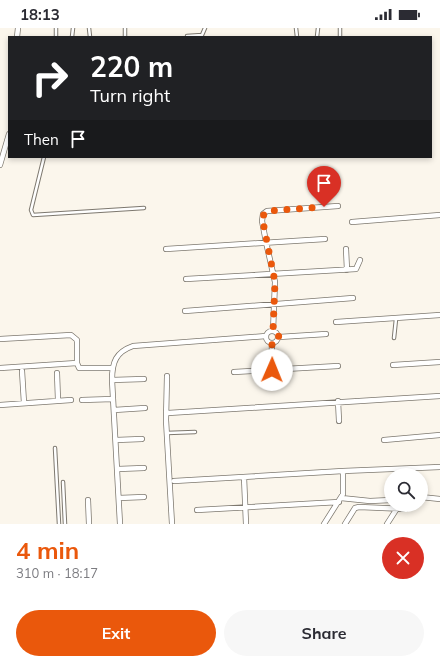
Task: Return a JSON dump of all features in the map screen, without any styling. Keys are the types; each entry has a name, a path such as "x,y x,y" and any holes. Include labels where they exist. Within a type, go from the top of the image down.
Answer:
{"street":[{"path":"0,165 7,147"},
{"path":"273,331 273,274 262,221 265,212 338,206"},
{"path":"352,222 440,215"},
{"path":"166,249 266,242 325,240"},
{"path":"346,249 347,270"},
{"path":"186,279 347,270 357,268 360,260"},
{"path":"185,311 353,298"},
{"path":"336,322 440,315"},
{"path":"120,524 112,380 112,368 116,357 126,349 133,346 266,336 268,332 273,331"},
{"path":"273,331 277,333 279,337"},
{"path":"279,337 326,334"},
{"path":"0,339 72,335 76,340 77,363 79,368 112,368"},
{"path":"266,336 268,341 272,343"},
{"path":"272,343 276,342 279,337"},
{"path":"272,343 272,370"},
{"path":"393,365 440,362"},
{"path":"0,368 77,363"},
{"path":"234,372 338,366"},
{"path":"22,371 24,403"},
{"path":"57,373 58,400"},
{"path":"166,376 168,413 167,433 172,524"},
{"path":"112,380 144,379"},
{"path":"168,413 338,401 440,396"},
{"path":"82,400 113,399"},
{"path":"0,405 72,400"},
{"path":"338,401 339,421"},
{"path":"114,410 145,408"},
{"path":"384,440 440,435"},
{"path":"116,440 142,439"},
{"path":"174,481 440,467"},
{"path":"118,469 144,468"},
{"path":"324,524 340,500 344,486 343,472"},
{"path":"244,477 246,524"},
{"path":"119,498 144,497"},
{"path":"428,499 440,500"},
{"path":"88,500 89,524"},
{"path":"197,510 246,508 340,500 384,500"},
{"path":"345,524 355,508 384,509"},
{"path":"387,524 395,512"}],"lane":[{"path":"187,36 202,35 205,28"},
{"path":"44,158 31,210 33,215 144,208"},
{"path":"394,338 396,318"},
{"path":"167,433 195,432"},
{"path":"55,448 59,524"},
{"path":"63,482 66,524"}],"route":[{"path":"272,370 272,343 276,342 279,337 277,333 273,331 275,282 262,217 267,211 324,207"}]}
